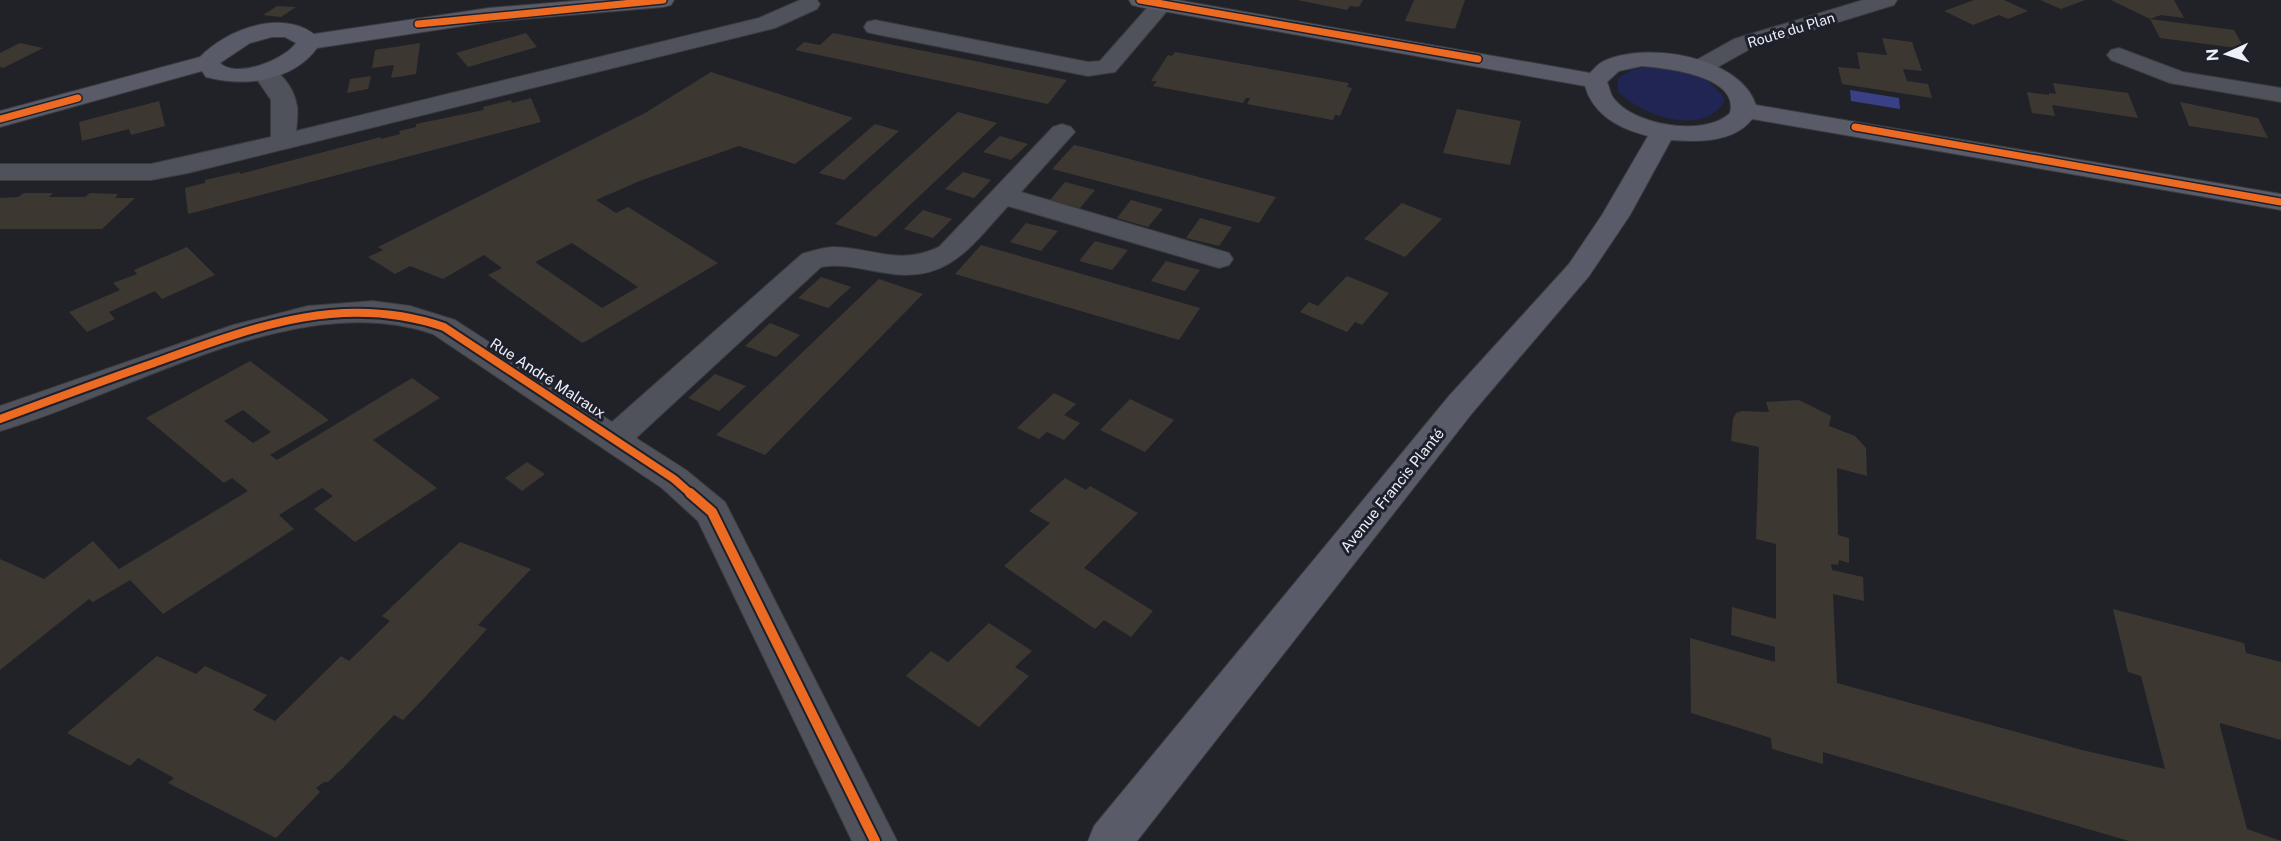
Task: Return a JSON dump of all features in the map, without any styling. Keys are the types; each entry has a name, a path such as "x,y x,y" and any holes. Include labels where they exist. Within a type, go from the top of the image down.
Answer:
{"main road":[{"path":"309,42 489,15 663,0"},
{"path":"1151,2 1595,81"},
{"path":"0,119 208,62 217,50 239,38 263,32 294,32 303,34 309,42"},
{"path":"208,62 214,72 235,76 264,72 287,64 304,53 309,42"},
{"path":"1660,60 1699,68 1732,86 1742,98 1744,110 1739,120 1727,128 1709,133 1663,131 1639,125 1618,115 1604,104 1596,92 1595,81 1611,66 1625,61 1660,60"},
{"path":"1744,110 2281,202"},
{"name":"Avenue Francis Planté","path":"1110,841 1461,405 1579,270 1616,215 1663,131"}],"street":[{"name":"Route du Plan","path":"1699,68 1742,44 1886,0"},
{"path":"875,27 1088,69 1107,67 1151,2"},
{"path":"0,172 151,172 720,35 766,22 809,3"},
{"path":"2119,56 2178,78 2281,94"},
{"path":"264,72 279,90 285,109 283,131 285,141"},
{"path":"614,439 789,278 812,260 832,256 895,266 926,264 948,253 1062,132"},
{"path":"1002,195 1218,259"},
{"name":"Rue André Malraux","path":"0,418 231,336 285,321 332,313 369,312 405,315 444,327 674,478 712,512 875,841"}],"shaded area":[{"path":"1651,66 1693,74 1702,78 1711,84 1725,100 1716,112 1703,118 1688,120 1657,115 1628,100 1618,91 1618,78 1631,70"},
{"path":"1850,90 1899,98 1900,109 1851,101"}],"building":[{"path":"1297,0 1363,0 1359,7 1350,6 1347,10"},
{"path":"1414,0 1465,0 1455,29 1405,21"},
{"path":"1974,0 2004,0 2028,11 2008,19 1999,15 1973,25 1944,11"},
{"path":"2040,0 2085,0 2061,9"},
{"path":"2111,0 2174,0 2184,18 2161,15 2150,19"},
{"path":"277,6 296,7 281,17 263,15"},
{"path":"2150,19 2234,30 2245,49 2160,38"},
{"path":"526,33 537,47 468,67 456,53"},
{"path":"833,33 1067,80 1048,104 795,50 804,42 820,45"},
{"path":"1882,38 1912,42 1922,71 1903,69 1907,81 1928,84 1932,98 1842,84 1838,67 1860,69 1857,52 1887,55"},
{"path":"20,43 43,48 3,68 0,67 0,53"},
{"path":"420,43 416,74 391,78 394,65 372,68 375,50"},
{"path":"1175,52 1349,83 1347,87 1352,88 1340,116 1335,115 1333,120 1247,104 1250,98 1246,98 1243,103 1153,86 1157,81 1151,81 1168,55 1172,56"},
{"path":"711,72 853,118 795,164 739,146 642,180 596,200 616,213 628,207 718,263 582,343 488,275 502,268 484,255 443,279 410,266 395,274 368,257 383,250 378,247 645,113","holes":["572,243 638,287 602,308 535,262"]},
{"path":"371,76 368,89 347,93 350,79"},
{"path":"2053,83 2128,93 2138,118 2052,105 2055,116 2032,113 2027,92 2056,94"},
{"path":"531,98 541,122 188,214 185,188 205,183 205,180 240,172 240,174 381,137 381,139 400,134 399,131 416,127 416,124 484,110 483,107 511,100 512,103"},
{"path":"159,101 165,126 131,135 129,129 82,141 79,122"},
{"path":"2180,102 2258,118 2268,138 2189,126"},
{"path":"1457,109 1521,121 1510,165 1443,153"},
{"path":"958,112 997,123 876,237 835,224"},
{"path":"875,124 899,131 844,180 819,173"},
{"path":"1000,136 1028,144 1011,160 983,152"},
{"path":"1074,145 1276,197 1259,223 1052,169"},
{"path":"963,172 991,180 974,198 945,189"},
{"path":"1065,182 1095,190 1080,208 1050,200"},
{"path":"24,193 53,193 49,197 85,197 90,193 118,194 115,198 135,198 102,229 0,229 0,198 18,197"},
{"path":"1131,200 1163,209 1148,227 1117,218"},
{"path":"1402,203 1442,219 1405,257 1364,239"},
{"path":"923,210 952,219 933,238 904,229"},
{"path":"1200,218 1232,227 1219,246 1186,238"},
{"path":"1026,223 1058,231 1041,251 1010,242"},
{"path":"1095,241 1128,250 1112,270 1079,261"},
{"path":"981,245 1200,308 1179,340 955,274"},
{"path":"187,247 215,275 162,299 155,291 109,312 115,319 87,332 69,312 120,290 113,283 137,274 134,270"},
{"path":"1166,261 1200,270 1185,291 1151,281"},
{"path":"1347,276 1389,293 1362,325 1355,322 1347,332 1300,312 1309,302 1318,306"},
{"path":"821,277 851,287 828,308 798,298"},
{"path":"879,279 923,294 765,455 716,435"},
{"path":"770,323 800,335 776,357 745,346"},
{"path":"250,361 329,420 270,455 277,460 412,378 440,398 373,440 437,488 355,542 314,509 333,496 322,488 279,515 294,529 163,614 130,580 93,602 89,599 0,670 0,559 44,579 93,541 119,569 248,491 232,478 224,483 146,418","holes":["243,410 271,432 253,443 224,421"]},
{"path":"715,374 746,386 719,411 688,398"},
{"path":"1054,393 1076,404 1064,415 1080,423 1064,440 1047,432 1039,439 1017,428"},
{"path":"1130,399 1174,420 1145,452 1100,430"},
{"path":"1799,400 1831,416 1829,426 1855,436 1866,448 1867,476 1837,468 1838,535 1849,538 1849,563 1839,560 1838,565 1831,564 1832,570 1863,577 1864,601 1833,594 1837,683 2082,750 2165,769 2141,676 2128,672 2113,609 2244,643 2246,653 2281,662 2281,740 2220,723 2220,726 2247,829 2281,841 2129,841 1823,752 1823,764 1772,749 1771,738 1691,713 1690,638 1775,662 1775,647 1731,635 1732,607 1776,619 1776,544 1756,539 1759,447 1731,441 1733,419 1736,413 1742,411 1769,412 1766,402"},
{"path":"527,462 545,474 522,491 505,478"},
{"path":"1065,478 1086,490 1090,486 1138,513 1084,568 1153,611 1131,637 1104,620 1095,629 1004,566 1050,523 1029,511"},
{"path":"460,542 531,569 478,625 487,629 427,695 403,720 394,715 343,768 328,782 316,788 320,792 276,838 168,783 174,778 138,758 130,766 67,733 157,656 196,674 205,666 267,695 253,710 275,721 341,656 349,661 390,621 382,616"},
{"path":"989,623 1032,651 1015,667 1029,676 979,727 906,676 931,651 948,662"}],"cycle path":[{"path":"418,24 489,15 663,0"},
{"path":"1140,0 1478,59"},
{"path":"0,119 78,98"},
{"path":"1855,127 2281,202"},
{"path":"0,419 212,342 308,316 373,311 410,316 444,327 674,479 712,512 875,841"}]}
